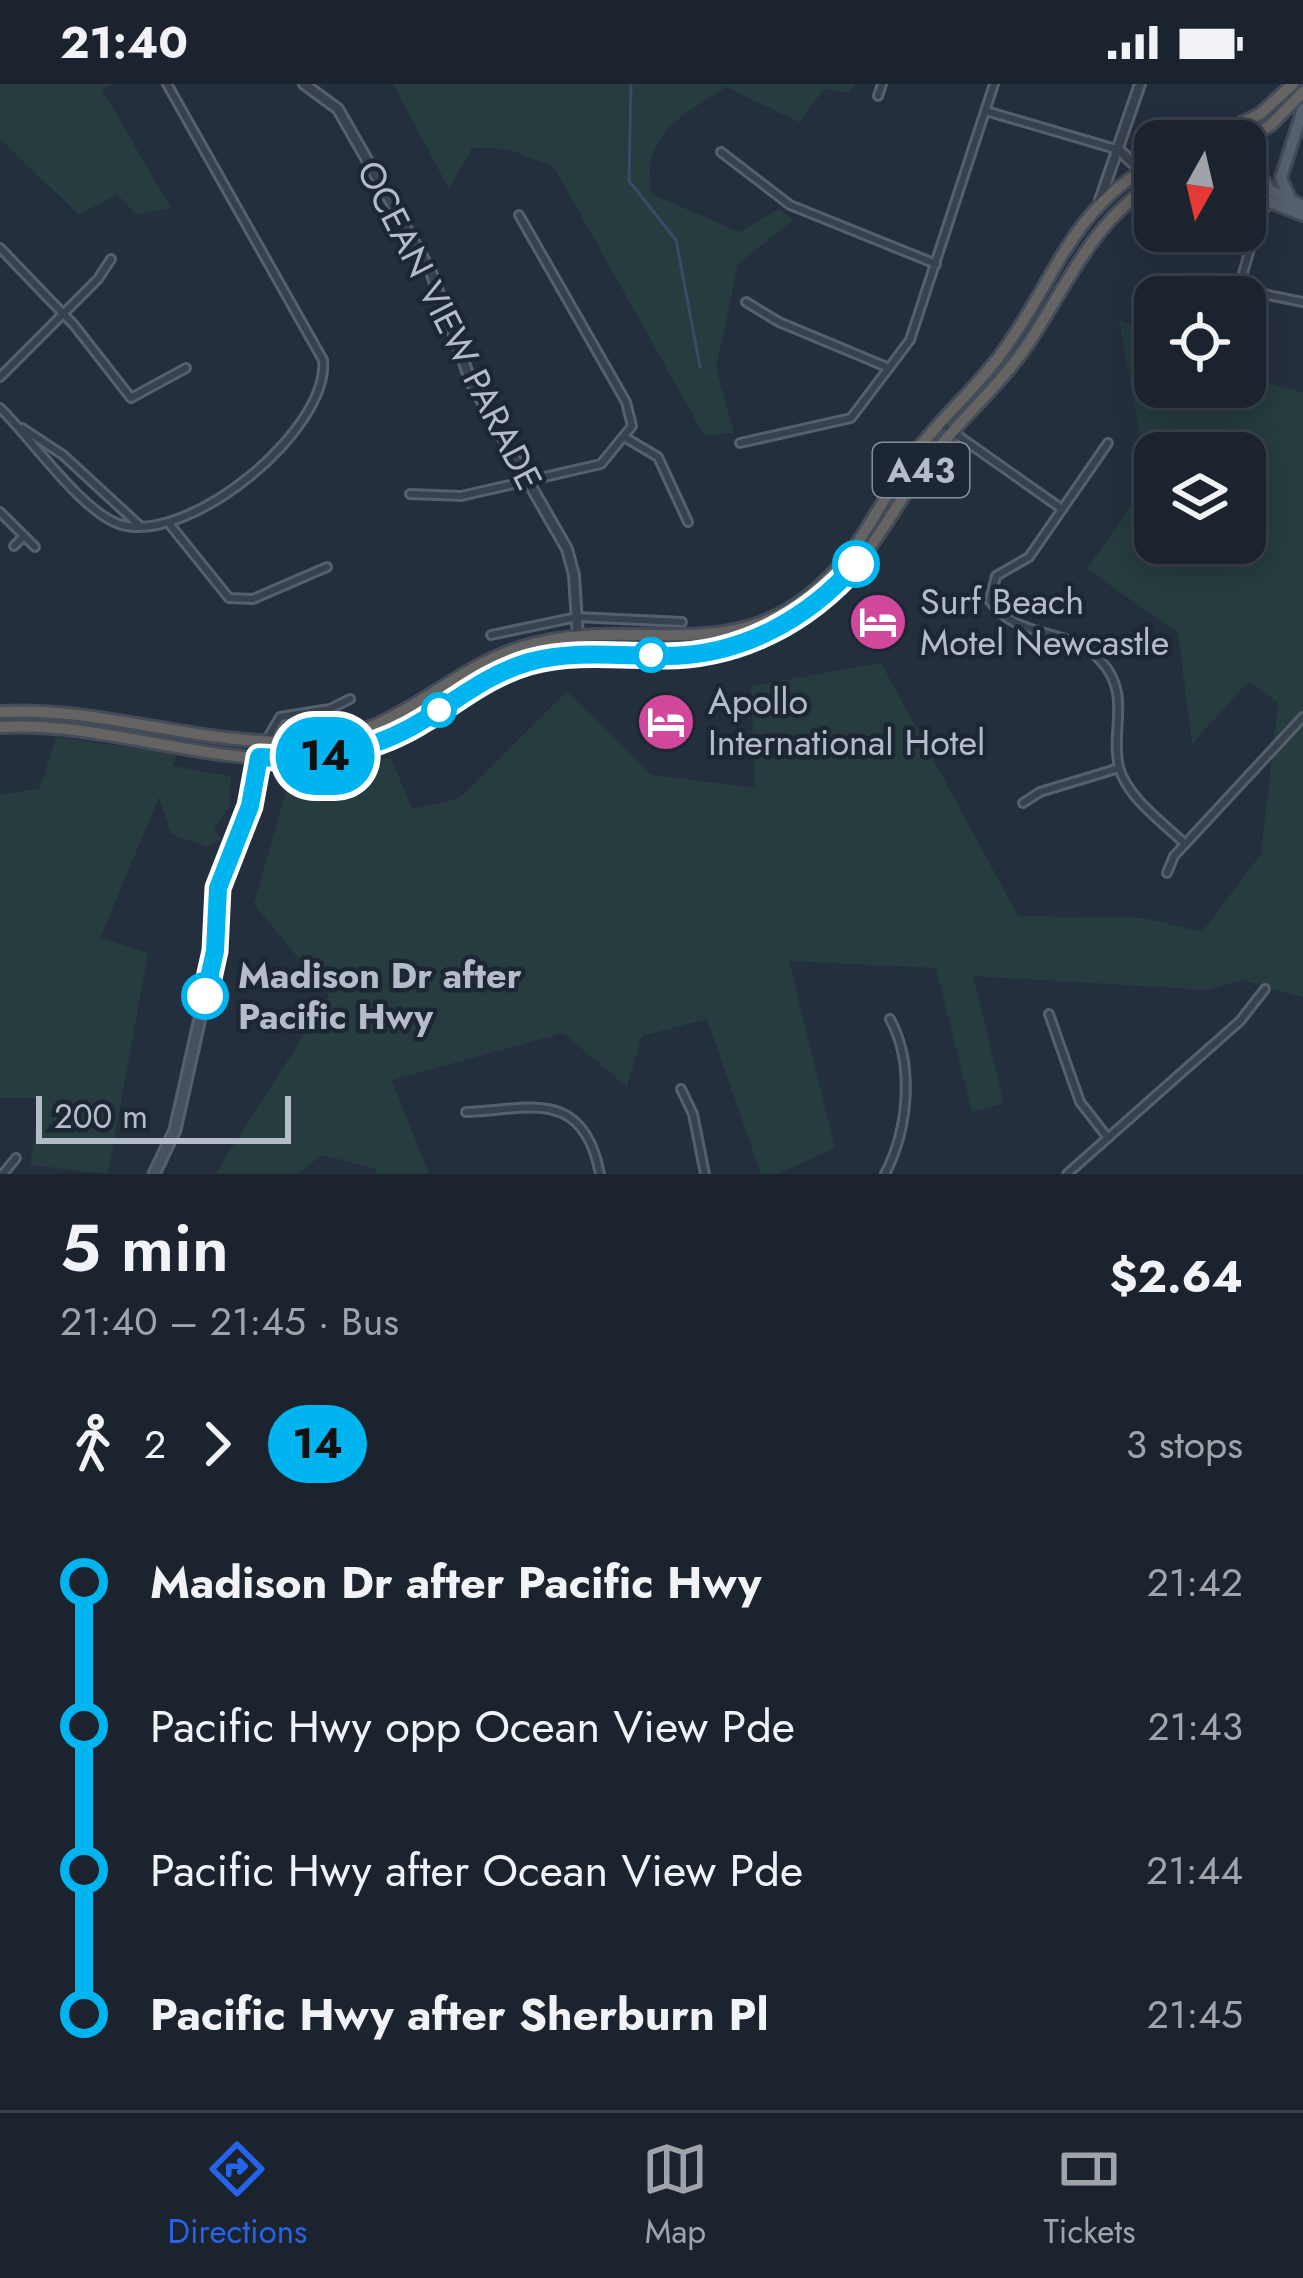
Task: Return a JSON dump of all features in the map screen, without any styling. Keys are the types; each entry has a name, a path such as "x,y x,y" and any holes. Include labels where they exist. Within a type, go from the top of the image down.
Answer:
{"highway":[{"path":"1251,120 1273,106 1293,84"},
{"path":"1266,128 1303,92"},
{"name":"A43","path":"0,712 58,713 266,741 324,740 368,730 412,710 500,655 578,636 696,638 748,626 787,608 850,553 896,479 999,358 1071,236 1100,200 1134,177"},
{"name":"A43","path":"0,727 40,726 259,757 308,758 365,747 407,730 502,671 579,654 690,655 785,625 863,556 953,432 1029,342 1096,232 1134,197"}],"main road":[{"path":"1299,208 1282,177 1303,109"},
{"path":"1266,185 1299,208"},
{"path":"1266,209 1299,208"},
{"path":"154,1174 176,1130 215,951 218,888 250,806 266,741"}],"street":[{"path":"0,408 108,519 143,527 171,526 232,490 261,465 316,398 323,360 167,84"},
{"name":"OCEAN VIEW PARADE","path":"304,84 338,109 431,272 471,382 572,562 579,654"},
{"path":"878,96 882,84"},
{"path":"740,443 842,422 857,414 910,340 994,84"},
{"path":"1100,200 1140,84"},
{"path":"986,111 1119,150 1134,164"},
{"path":"721,152 790,205 936,265"},
{"path":"410,494 460,496 601,464 632,426 626,401 519,215"},
{"path":"0,248 64,314 131,398 186,368"},
{"path":"1249,252 1242,274 1244,285 1303,302"},
{"path":"0,377 111,259"},
{"path":"746,302 778,322 889,368"},
{"path":"940,423 1062,509"},
{"path":"18,426 63,454 143,527"},
{"path":"626,438 658,457 688,522"},
{"path":"1108,442 1029,557 996,576 990,601 1010,621 1071,640 1102,662 1119,694 1119,768 1140,800 1185,844"},
{"path":"0,512 35,547"},
{"path":"171,526 229,598 253,598 327,567"},
{"path":"14,546 24,536"},
{"path":"491,635 577,617 682,622"},
{"path":"266,741 280,717 330,709 350,699"},
{"path":"1167,873 1185,844 1303,717"},
{"path":"1023,803 1040,792 1119,768"},
{"path":"1067,1174 1240,1021 1265,989"},
{"path":"1049,1014 1074,1091 1108,1138"},
{"path":"885,1174 904,1128 898,1043 890,1018"},
{"path":"681,1089 693,1114 705,1174"},
{"path":"466,1112 530,1104 566,1116 593,1149 600,1174"},
{"path":"2,1174 16,1158"}],"green space":[{"path":"0,84 112,84 102,90 171,208 136,215 117,194 79,215 0,139"},
{"path":"393,84 855,84 849,93 824,89 799,122 726,87 668,129 652,156 652,194 739,232 779,209 793,220 738,264 716,368 734,433 704,435 554,167 508,149 472,148 449,189"},
{"path":"1119,320 1134,327 1134,403"},
{"path":"1266,382 1303,393 1303,997 1242,980 1208,990 973,976 1004,1103 972,1112 936,968 789,961 835,1148 778,1174 761,1174 707,1019 642,1036 627,1087 563,1033 392,1080 429,1174 376,1174 376,1169 322,1155 297,1174 215,1174 329,996 254,904 290,777 391,758 412,809 458,799 567,691 652,775 755,788 751,686 881,663 1018,916 1144,918 1202,932 1261,854 1278,702 1248,682 1192,744 1178,633 1087,569 1134,501 1134,564 1266,564 1266,432 1139,432 1135,408 1266,408"},
{"path":"56,737 177,754 173,766 231,776 229,807 214,829 221,838 209,847 171,834 159,797 100,938 148,953 108,1174 30,1165 41,1098 0,1098 0,795 40,788"}],"waterway":[{"path":"631,84 629,181 676,240 700,367"}],"bus line":[{"name":"14","path":"205,996 215,951 218,888 224,862 250,806 259,757 324,756 384,740 502,671 552,657 690,655 742,643 808,610 856,564"}],"place":[{"name":"Surf Beach Motel Newcastle","path":"878,622"},
{"name":"Apollo International Hotel","path":"666,722"},
{"name":"Madison Dr after Pacific Hwy","path":"205,996"}]}
